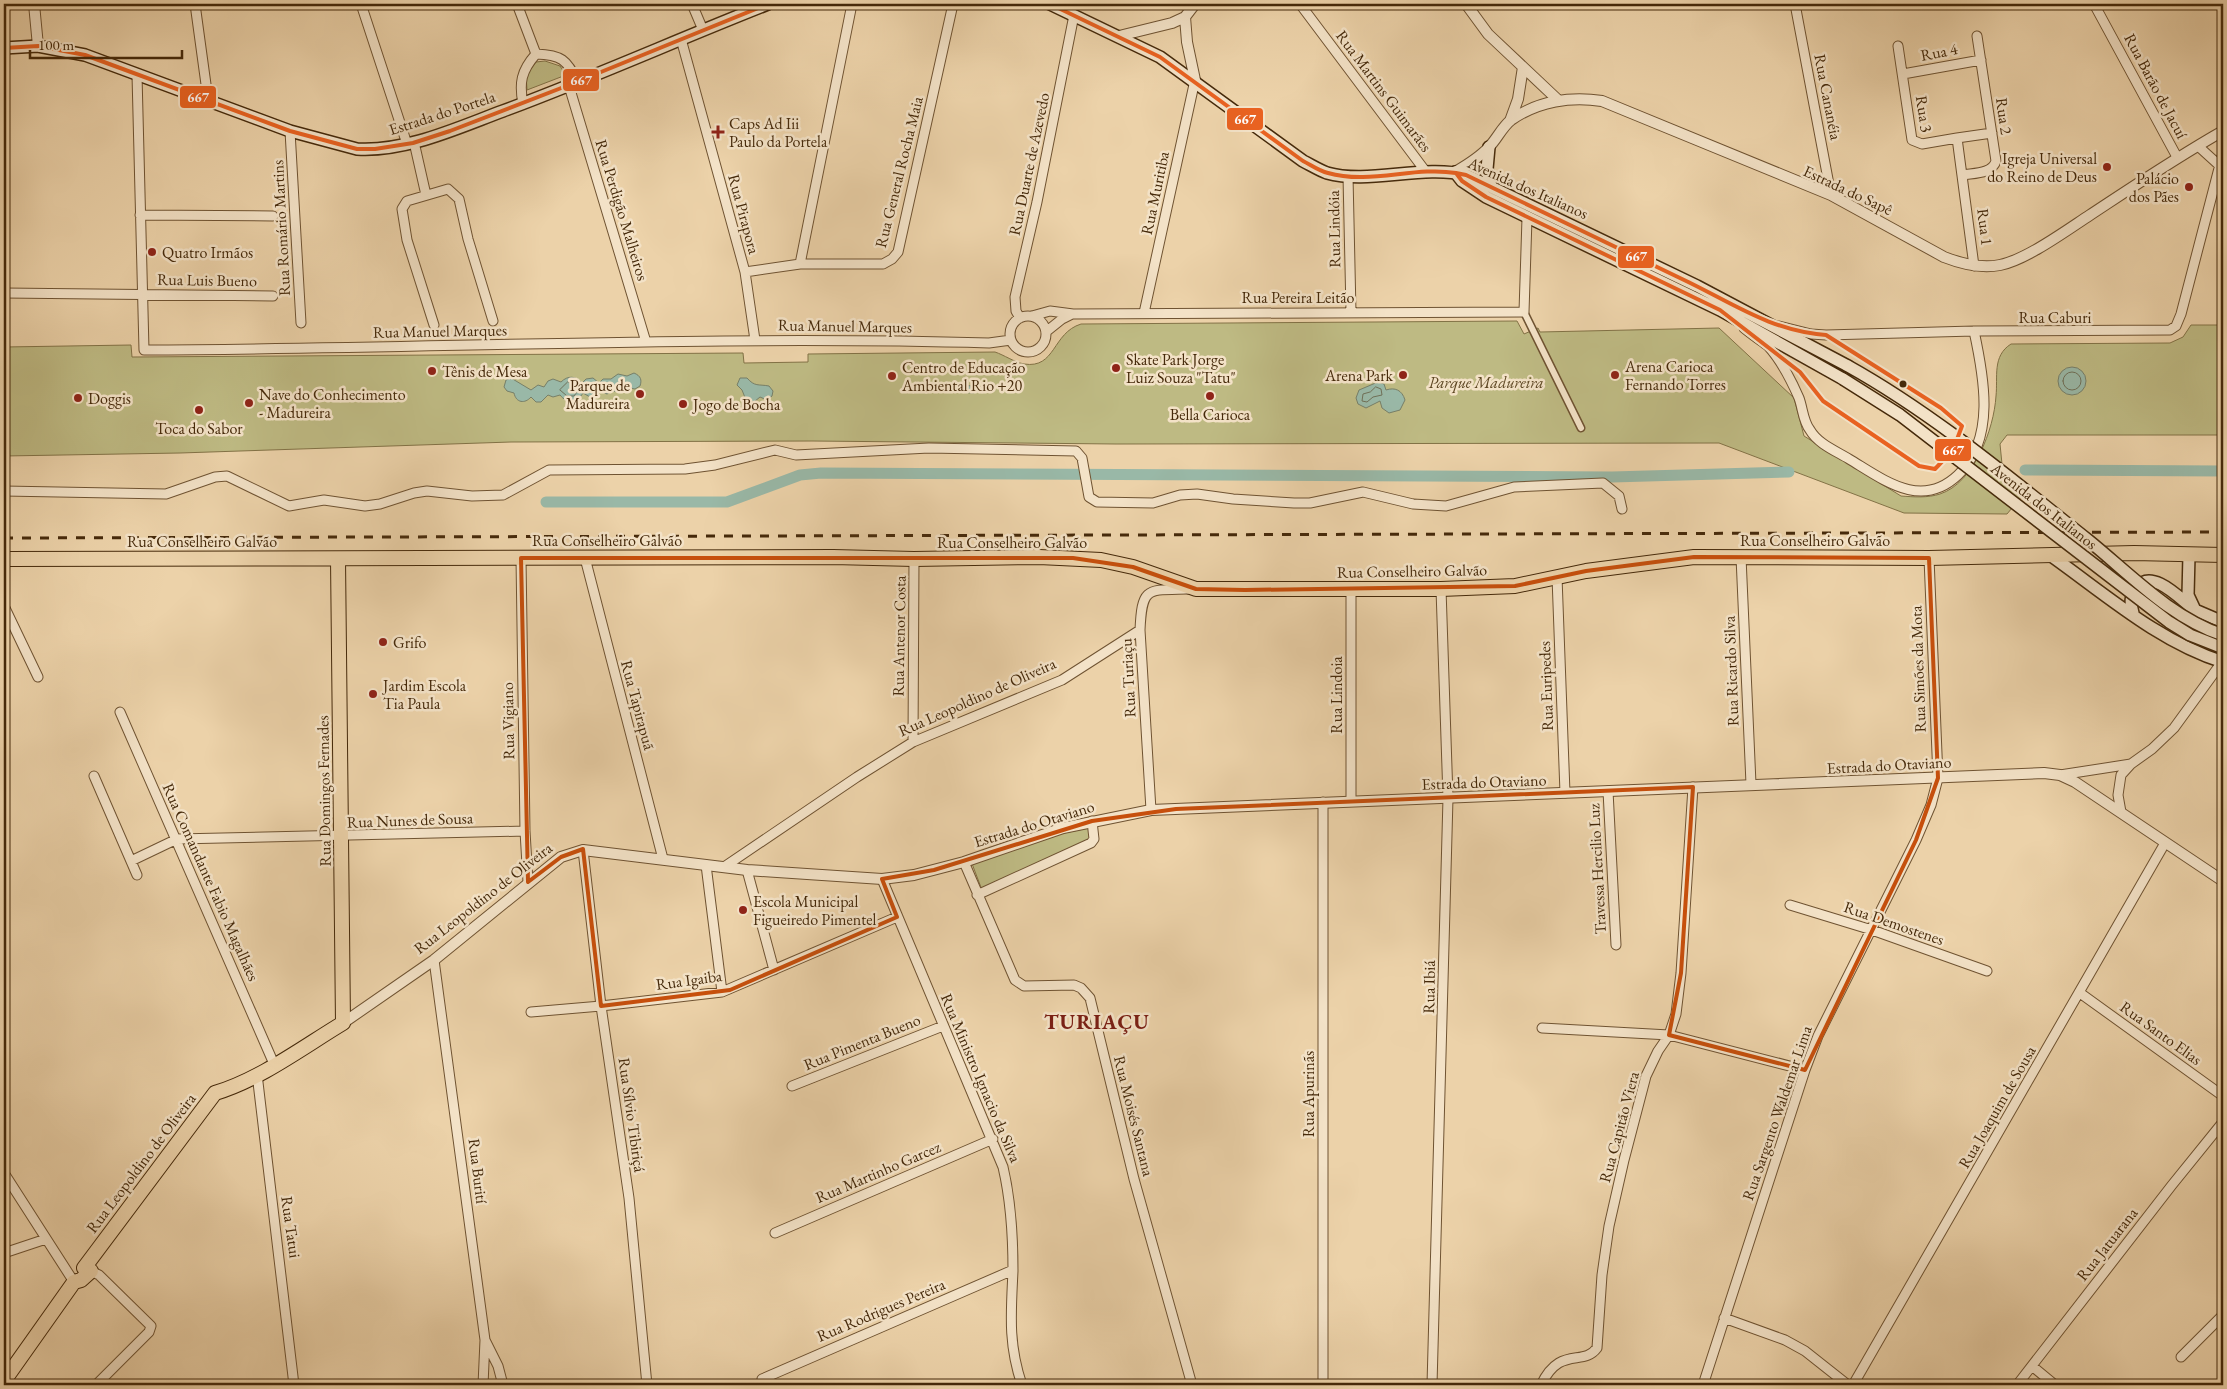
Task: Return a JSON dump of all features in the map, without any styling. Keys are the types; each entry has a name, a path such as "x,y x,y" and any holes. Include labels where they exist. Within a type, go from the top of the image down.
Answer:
{"main road":[{"name":"Estrada do Portela","path":"4,48 38,46 86,55 290,131 357,149 383,149 410,143 523,104 768,4"},
{"path":"1050,4 1160,56 1303,161 1328,173 1348,176 1455,172"},
{"path":"1489,147 1488,169 1492,186"},
{"name":"Avenida dos Italianos","path":"1455,172 1492,186 1697,286 1883,386 1924,414 2063,520 2176,611 2198,625 2223,635"},
{"name":"Avenida dos Italianos","path":"1455,172 1462,181 1479,193 1526,218 1720,310 1843,379 1900,415 2169,622 2190,635 2223,648"},
{"name":"Avenida dos Italianos","path":"2050,555 2180,646 2223,662"},
{"name":"Rua Conselheiro Galvão","path":"4,559 833,557 914,559 1038,557 1100,560 1133,567 1196,589 1441,589 1516,586 1586,571 1694,557 1929,558 2050,555 2223,555"},
{"path":"2189,555 2188,596 2195,610"},
{"name":"Rua Domingos Fernades","path":"338,559 343,1023"},
{"path":"2133,613 2130,601 2131,596 2142,582 2148,580 2156,581 2195,610 2223,622"},
{"name":"Rua Leopoldino de Oliveira","path":"91,1271 84,1268 216,1093 257,1074 343,1023"},
{"path":"4,1381 74,1282 81,1280 91,1271"}],"street":[{"path":"34,4 38,46"},
{"path":"195,4 208,99"},
{"path":"361,4 410,143 426,195"},
{"path":"518,4 536,54 528,63 520,81 523,104"},
{"path":"692,4 703,30"},
{"path":"800,264 852,4"},
{"name":"Rua General Rocha Maia","path":"745,272 800,264 883,264 892,259 898,252 953,4"},
{"path":"1119,36 1172,23 1185,17 1196,4"},
{"name":"Rua Martins Guimarães","path":"1300,4 1426,172"},
{"path":"1466,4 1488,34 1558,100"},
{"name":"Rua Cananéia","path":"1795,4 1831,195"},
{"name":"Rua Barão de Jacuí","path":"2094,4 2177,157"},
{"name":"Rua Duarte de Azevedo","path":"1020,318 1016,311 1015,297 1037,202 1074,15"},
{"path":"1185,17 1187,42 1195,80"},
{"name":"Rua 2","path":"1963,175 1987,171 1993,168 1996,161 1976,36"},
{"name":"Rua Pirapora","path":"682,39 745,272 755,340"},
{"name":"Rua 3","path":"1898,46 1912,140 1922,144 1957,138"},
{"name":"Rua Perdigão Malheiros","path":"536,54 553,55 568,64 646,342"},
{"name":"Rua 4","path":"1903,74 1981,60"},
{"path":"1510,121 1518,99 1523,67"},
{"name":"Rua Manuel Marques","path":"137,75 141,294 144,350 297,349 755,340 990,343 1011,340"},
{"name":"Rua Muritiba","path":"1144,313 1195,80"},
{"name":"Estrada do Sapê","path":"1455,172 1489,147 1510,121 1558,100 1585,98 1625,109 1831,195 1944,257 1974,266 2000,266 2011,262 2059,235 2177,157 2223,131"},
{"name":"Rua Romário Martins","path":"290,131 301,323"},
{"path":"1957,138 1992,133"},
{"name":"Rua 1","path":"1957,138 1974,266"},
{"path":"2198,146 2220,166"},
{"name":"Rua Caburi","path":"1767,323 1820,335 1974,331 2170,330 2176,326 2181,314 2223,153"},
{"name":"Rua Lindóia","path":"1348,176 1351,312"},
{"path":"434,325 407,240 402,209 407,201 448,189 458,199 493,322"},
{"path":"140,215 273,216"},
{"path":"1526,218 1524,312 1581,428"},
{"name":"Rua Luis Bueno","path":"4,293 273,296"},
{"path":"1720,310 1769,347 1795,390 1806,424 1814,436 1882,480 1912,491 1930,490 1944,486 1967,466 1977,447 1984,400 1974,331"},
{"name":"Rua Pereira Leitão","path":"1032,316 1050,311 1072,314 1524,312"},
{"path":"1046,331 1072,314"},
{"path":"1032,316 1042,321 1046,331 1044,343 1036,350 1030,352 1019,349 1011,340 1010,330 1020,318 1032,316"},
{"path":"4,491 166,494 215,477 227,476 289,506 324,500 365,506 427,491 472,496 503,494 549,470 685,469 715,465 774,450 796,455 929,448 1076,451 1082,458 1089,497 1096,502 1153,503 1180,495 1197,494 1310,503 1363,492 1425,506 1446,506 1514,487 1603,483 1619,496 1622,509"},
{"name":"Rua Ricardo Silva","path":"1741,557 1751,784"},
{"name":"Rua Vigiano","path":"521,558 525,832 528,882"},
{"name":"Rua Tapirapuã","path":"585,558 663,859"},
{"name":"Rua Simões da Mota","path":"1929,558 1938,778"},
{"name":"Rua Antenor Costa","path":"913,742 914,559"},
{"name":"Rua Euripedes","path":"1557,577 1565,794"},
{"name":"Rua Turiaçu","path":"1151,810 1140,630 1141,610 1145,596 1157,590 1196,589"},
{"name":"Rua Lindoia","path":"1351,589 1351,801"},
{"name":"Rua Ibiá","path":"1432,1385 1448,798 1441,589"},
{"path":"4,606 38,677"},
{"name":"Rua Leopoldino de Oliveira","path":"343,1023 434,960 561,857 583,850 724,867 857,777 913,742 1062,680 1140,630"},
{"path":"2122,812 2118,795 2122,775 2131,764 2152,749 2174,728 2223,662"},
{"name":"Rua Comandante Fabio Magalhães","path":"120,712 274,1064"},
{"path":"2060,775 2131,764"},
{"name":"Estrada do Otaviano","path":"724,867 882,879 914,875 964,862 1043,834 1092,821 1151,810 1565,794 2020,773 2060,775 2075,782 2223,881"},
{"path":"94,776 137,875"},
{"name":"Rua Sargento Waldemar Lima","path":"1703,1385 1805,1070 1818,1036 1920,831 1931,805 1938,778"},
{"name":"Rua Capitão Viera","path":"1541,1385 1547,1373 1557,1363 1591,1354 1597,1348 1602,1274 1609,1226 1646,1076 1658,1051 1669,1035 1676,1014 1681,974 1693,787"},
{"name":"Travessa Hercilio Luz","path":"1608,791 1616,945"},
{"name":"Rua Apurinãs","path":"1323,802 1323,1385"},
{"path":"977,895 1091,843 1094,839 1092,821"},
{"name":"Rua Nunes de Sousa","path":"177,839 525,832"},
{"path":"131,861 177,839"},
{"name":"Rua Joaquim de Sousa","path":"1854,1385 2165,843"},
{"name":"Rua Sílvio Tibiriçá","path":"583,850 600,1006 629,1198 647,1385"},
{"name":"Rua Moisés Santana","path":"964,862 1015,980 1024,986 1074,985 1081,988 1090,998 1134,1179 1192,1385"},
{"path":"706,865 722,992"},
{"path":"747,870 774,970"},
{"name":"Rua Ministro Ignacio da Silva","path":"882,879 1003,1167 1009,1193 1013,1270 1011,1337 1022,1385"},
{"name":"Rua Demostenes","path":"1790,905 1872,930 1987,971"},
{"name":"Rua Igaiba","path":"531,1012 722,992 898,916"},
{"name":"Rua Burití","path":"434,960 485,1340 483,1385"},
{"name":"Rua Santo Elias","path":"2080,993 2223,1096"},
{"name":"Rua Pimenta Bueno","path":"792,1086 943,1026"},
{"path":"1542,1028 1669,1035 1805,1070"},
{"name":"Rua Tatui","path":"257,1074 294,1385"},
{"name":"Rua Jatuarana","path":"2017,1385 2223,1122"},
{"name":"Rua Martinho Garcez","path":"775,1233 993,1140"},
{"path":"4,1173 74,1282"},
{"path":"4,1254 46,1239"},
{"name":"Rua Rodrigues Pereira","path":"762,1379 1013,1270"},
{"path":"91,1271 99,1275 151,1326 149,1332 96,1385"},
{"path":"2182,1357 2223,1315"},
{"path":"1724,1318 1785,1340 1805,1351 1848,1385"},
{"path":"485,1340 498,1366 503,1385"},
{"path":"2032,1366 2055,1385"}],"highlighted area":[{"path":"1694,557 1929,558 1938,778 1916,840 1805,1070 1669,1035 1681,973 1693,787 1176,809 1092,821 934,870 882,879 897,917 730,990 601,1006 583,849 561,857 528,882 521,558 1073,558 1133,567 1196,589 1245,590 1515,586 1586,571"}],"green space":[{"path":"545,61 560,66 566,75 527,90 526,75 536,62"},
{"name":"Parque Madureira","path":"1517,321 1524,334 1538,328 1540,332 1719,328 1794,398 1804,436 1901,496 1926,497 1940,494 1952,488 1963,479 1972,467 1980,453 1991,424 1996,396 1998,361 2005,349 2011,344 2170,343 2183,337 2191,325 2223,325 2223,435 2007,435 2000,444 2002,464 2027,490 2007,514 1904,513 1719,443 511,442 180,453 4,456 4,347 131,345 132,357 743,353 744,363 808,362 808,354 995,352 1020,363 1034,364 1048,356 1064,335 1081,324"},
{"path":"1089,828 1092,840 982,890 971,861 1044,837"}],"water":[{"path":"2072,367 2082,371 2086,381 2082,391 2072,395 2062,391 2058,381 2062,371"},
{"path":"634,373 641,380 640,386 635,389 629,388 623,392 613,391 607,394 600,391 590,397 583,393 578,399 572,401 566,400 560,395 553,397 548,395 541,402 536,402 531,397 526,401 519,401 514,393 507,391 504,387 506,380 511,378 531,390 538,385 544,387 548,381 553,379 561,382 566,378 572,377 582,383 586,379 593,378 599,383 603,379 611,379 618,374 627,376"},
{"path":"740,378 747,378 757,385 769,386 773,391 772,396 767,400 760,397 754,402 746,400 742,390 737,385"},
{"path":"1378,382 1384,384 1386,390 1395,389 1402,394 1405,400 1400,410 1389,413 1382,408 1380,401 1366,408 1358,404 1356,398 1359,390"},
{"path":"937,384 974,386 974,393 936,391"}],"waterway":[{"path":"2025,470 2223,471"},
{"path":"546,502 727,502 800,475 821,473 1612,477 1789,472"}],"railway":[{"path":"4,538 2223,532"}],"transit line":[{"name":"667","path":"4,48 38,46 85,55 290,131 357,149 375,149 413,143 450,131 768,4"},
{"name":"667","path":"1050,4 1160,57 1303,161 1321,171 1360,177 1440,171 1456,173"},
{"name":"667","path":"1456,173 1466,175 1769,322 1787,328 1826,335 1941,408 1962,426 1953,450 1935,469 1919,466 1823,401 1800,372 1720,310 1486,197 1462,181 1456,173"}],"place":[{"name":"Caps Ad Iii Paulo da Portela","path":"718,132"},
{"name":"Igreja Universal do Reino de Deus","path":"2107,167"},
{"name":"Palácio dos Pães","path":"2189,187"},
{"name":"Quatro Irmãos","path":"152,252"},
{"name":"Skate Park Jorge Luiz Souza \"Tatu\"","path":"1116,368"},
{"name":"Tênis de Mesa","path":"432,371"},
{"name":"Arena Park","path":"1403,375"},
{"name":"Arena Carioca Fernando Torres","path":"1615,375"},
{"name":"Centro de Educação Ambiental Rio +20","path":"892,376"},
{"name":"Parque de Madureira","path":"640,394"},
{"name":"Bella Carioca","path":"1210,396"},
{"name":"Doggis","path":"78,398"},
{"name":"Nave do Conhecimento - Madureira","path":"249,403"},
{"name":"Jogo de Bocha","path":"683,404"},
{"name":"Toca do Sabor","path":"199,410"},
{"name":"Grifo","path":"383,642"},
{"name":"Jardim Escola Tia Paula","path":"373,694"},
{"name":"Escola Municipal Figueiredo Pimentel","path":"743,910"}],"district":[{"name":"TURIAÇU","path":"1097,1021"}]}
